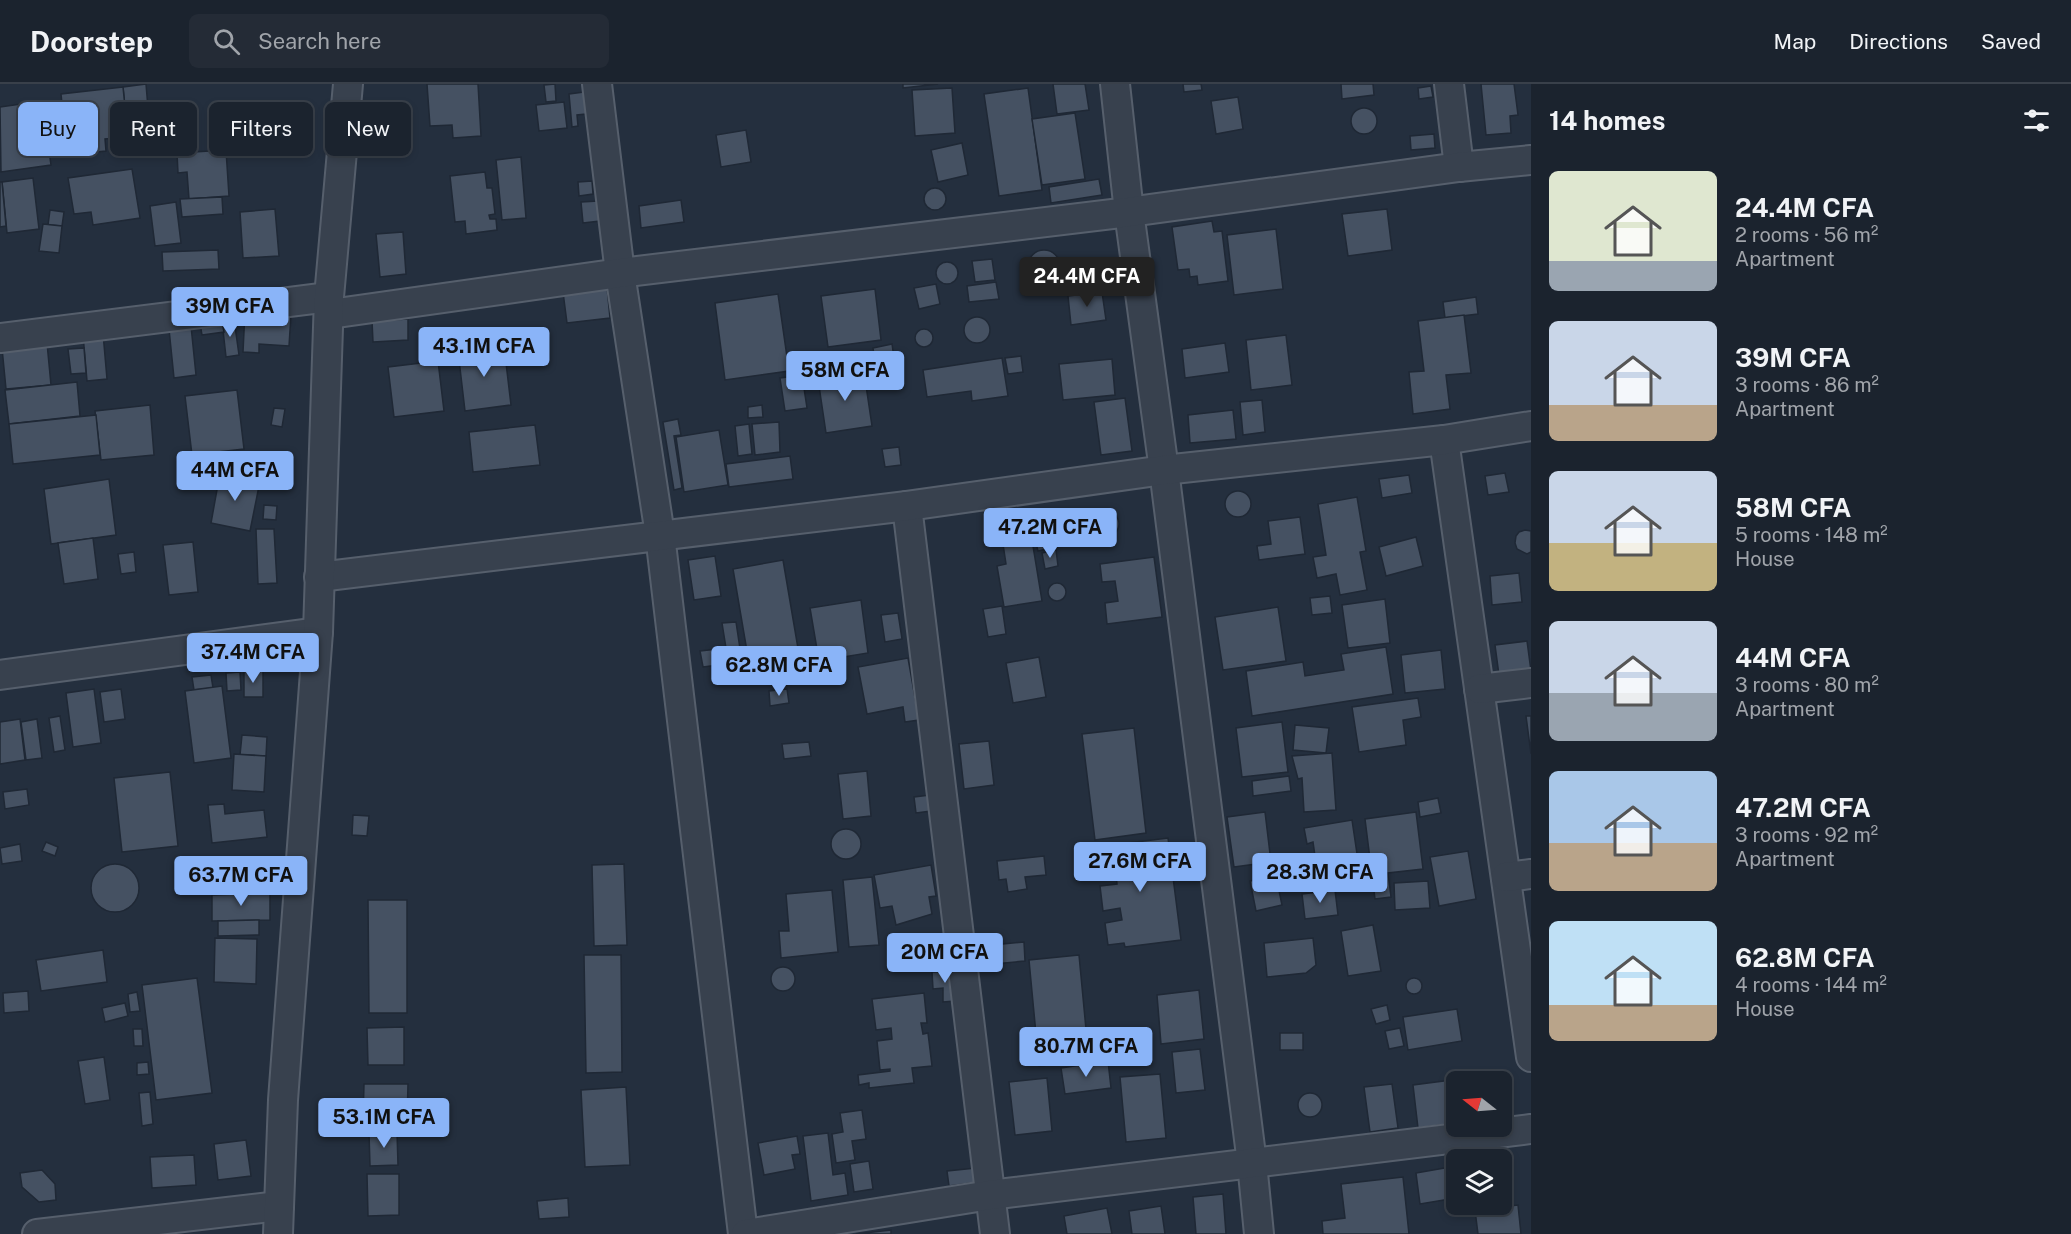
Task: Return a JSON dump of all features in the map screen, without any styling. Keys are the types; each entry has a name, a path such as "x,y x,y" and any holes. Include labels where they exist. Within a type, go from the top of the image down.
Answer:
{"street":[{"path":"278,1234 283,1100 318,632 329,305 348,84"},
{"path":"597,84 620,273 660,535 744,1234 990,1194 1531,1129"},
{"path":"1115,84 1129,212 1164,470 1252,1163 1259,1234"},
{"path":"1449,84 1459,167"},
{"path":"0,338 620,273 1129,212 1459,167 1531,160"},
{"path":"319,577 907,506 1164,470 1444,440 1531,426"},
{"path":"1444,440 1479,690 1519,875 1531,1057"},
{"path":"907,506 995,1234"},
{"path":"0,675 318,632"},
{"path":"1479,690 1531,683"},
{"path":"37,1234 279,1206"}],"building":[{"path":"146,84 148,102 125,102 123,87"},
{"path":"427,84 478,84 481,136 453,138 452,125 430,126"},
{"path":"555,84 556,101 546,102 544,85"},
{"path":"903,84 938,84 903,88"},
{"path":"1053,84 1085,84 1089,110 1057,114"},
{"path":"1183,84 1201,84 1202,90 1184,92"},
{"path":"1341,84 1373,84 1374,95 1342,99"},
{"path":"1481,84 1514,84 1518,115 1510,116 1511,133 1486,135"},
{"path":"1431,86 1433,97 1419,99 1418,88"},
{"path":"123,87 124,102 110,102 110,139 105,139 106,151 98,152 98,102 62,102 61,94"},
{"path":"952,88 955,133 915,136 912,90"},
{"path":"1028,88 1042,190 999,196 984,94"},
{"path":"584,92 586,114 577,115 578,126 572,127 569,94"},
{"path":"1238,97 1243,129 1216,134 1211,101"},
{"path":"564,102 567,128 539,131 536,105"},
{"path":"18,104 18,156 50,156 51,165 1,172 0,107"},
{"path":"1364,108 1373,112 1377,121 1373,130 1364,134 1355,130 1351,121 1355,112"},
{"path":"1075,113 1085,179 1042,185 1032,119"},
{"path":"746,130 751,162 721,167 716,135"},
{"path":"1434,134 1435,148 1411,150 1410,136"},
{"path":"962,143 968,175 938,182 931,150"},
{"path":"209,151 209,156 226,156 229,196 189,199 187,172 178,173 177,156 197,156 197,152"},
{"path":"521,157 526,218 502,220 496,160"},
{"path":"132,169 140,218 93,225 91,212 74,214 68,178"},
{"path":"485,172 487,188 492,188 495,214 489,215 490,219 496,219 497,230 466,234 465,221 455,222 450,176"},
{"path":"33,178 39,229 7,233 2,182"},
{"path":"1099,179 1102,195 1051,203 1049,187"},
{"path":"592,181 593,194 579,196 578,182"},
{"path":"0,182 2,182 6,226 0,227"},
{"path":"935,188 945,195 946,199 939,209 935,210 925,203 924,199 931,189"},
{"path":"222,197 223,214 182,217 180,199"},
{"path":"681,200 684,222 641,228 639,206"},
{"path":"598,201 600,221 583,223 581,202"},
{"path":"176,202 181,243 155,246 150,206"},
{"path":"275,209 279,256 243,258 240,212"},
{"path":"1387,209 1392,250 1348,256 1342,214"},
{"path":"50,210 64,212 62,226 48,225"},
{"path":"1212,221 1214,232 1222,231 1228,281 1198,285 1197,276 1190,277 1189,269 1178,270 1172,227"},
{"path":"43,224 62,226 59,253 39,251"},
{"path":"1276,229 1283,289 1234,295 1227,235"},
{"path":"403,232 406,274 380,277 376,234"},
{"path":"218,250 219,269 163,271 162,252"},
{"path":"1044,250 1056,254 1060,266 1056,278 1044,282 1032,278 1028,266 1032,254"},
{"path":"992,259 995,280 975,282 972,261"},
{"path":"947,262 955,265 958,273 955,281 947,284 939,281 936,273 939,265"},
{"path":"996,282 999,299 969,302 967,286"},
{"path":"936,284 940,304 919,309 914,288"},
{"path":"607,287 610,318 567,323 563,292"},
{"path":"875,289 881,340 828,347 821,296"},
{"path":"1102,292 1106,320 1071,325 1068,296"},
{"path":"778,294 789,371 725,380 715,303"},
{"path":"1476,297 1478,314 1445,318 1443,302"},
{"path":"245,311 291,315 289,346 259,344 259,353 243,352"},
{"path":"1464,315 1471,373 1446,375 1450,409 1413,414 1409,372 1424,371 1418,321"},
{"path":"977,317 986,321 990,330 986,339 977,343 968,339 964,330 968,321"},
{"path":"234,319 239,355 226,357 222,321"},
{"path":"408,319 408,340 373,342 372,321"},
{"path":"222,321 224,332 202,335 200,324"},
{"path":"191,326 196,375 174,378 169,329"},
{"path":"924,329 930,332 933,338 930,344 924,347 918,344 915,338 918,332"},
{"path":"103,333 107,379 87,381 83,335"},
{"path":"1286,335 1292,385 1251,390 1246,340"},
{"path":"47,343 51,385 6,389 2,348"},
{"path":"1225,343 1229,372 1185,378 1182,349"},
{"path":"892,344 896,371 877,375 873,348"},
{"path":"504,346 511,405 465,411 458,351"},
{"path":"84,348 86,373 71,374 68,349"},
{"path":"1021,356 1023,372 1008,374 1005,358"},
{"path":"1002,358 1008,396 972,401 971,391 927,397 923,370"},
{"path":"1112,359 1115,395 1063,400 1059,364"},
{"path":"438,361 444,411 394,417 388,367"},
{"path":"864,372 872,426 826,433 818,379"},
{"path":"802,375 807,408 785,411 780,378"},
{"path":"77,382 80,416 9,424 5,390"},
{"path":"237,390 244,449 192,455 185,396"},
{"path":"1125,398 1132,451 1101,455 1094,402"},
{"path":"1262,400 1265,432 1243,435 1240,402"},
{"path":"150,405 154,455 101,460 95,411"},
{"path":"762,405 763,417 748,418 748,407"},
{"path":"274,408 285,409 282,427 271,425"},
{"path":"1233,410 1236,439 1190,443 1188,415"},
{"path":"96,415 100,455 13,464 9,424"},
{"path":"678,419 681,435 674,436 682,488 674,490 663,422"},
{"path":"779,422 780,452 755,455 752,424"},
{"path":"749,424 752,454 738,456 735,426"},
{"path":"535,425 540,465 473,472 469,432"},
{"path":"719,430 728,485 684,492 676,437"},
{"path":"899,447 901,465 885,467 882,449"},
{"path":"260,452 286,458 281,480 255,474"},
{"path":"790,456 793,479 729,487 726,464"},
{"path":"220,473 260,481 250,531 211,523"},
{"path":"1505,473 1509,492 1488,495 1485,476"},
{"path":"1409,475 1412,493 1382,498 1379,479"},
{"path":"109,479 116,535 51,544 44,489"},
{"path":"1238,491 1247,495 1251,504 1247,513 1238,517 1229,513 1225,504 1229,495"},
{"path":"1357,497 1366,551 1360,552 1367,590 1340,595 1336,574 1317,578 1313,557 1326,555 1318,504"},
{"path":"264,505 277,506 276,520 263,519"},
{"path":"1107,512 1115,516 1119,524 1115,532 1107,536 1099,532 1095,524 1099,516"},
{"path":"1300,517 1305,554 1259,560 1257,546 1271,544 1268,521"},
{"path":"1089,519 1092,541 1066,543 1064,522"},
{"path":"1059,520 1062,533 1049,536 1047,523"},
{"path":"256,529 274,529 277,583 258,584"},
{"path":"1531,531 1531,552 1527,554 1517,549 1515,543 1519,532"},
{"path":"1045,536 1047,549 1038,551 1035,539"},
{"path":"1416,537 1423,566 1386,576 1379,547"},
{"path":"93,538 98,579 64,584 58,543"},
{"path":"1032,540 1042,601 1004,607 997,566 1006,564 1003,544"},
{"path":"193,542 198,592 169,595 163,545"},
{"path":"1056,550 1058,566 1045,569 1042,553"},
{"path":"134,552 136,572 121,574 118,554"},
{"path":"715,556 721,596 694,600 688,560"},
{"path":"1154,557 1162,617 1107,624 1105,603 1118,601 1115,581 1102,582 1100,564"},
{"path":"783,560 800,660 750,669 733,569"},
{"path":"1519,573 1522,602 1492,605 1490,576"},
{"path":"1053,583 1061,583 1066,588 1064,599 1053,601 1048,596 1048,588"},
{"path":"1330,596 1332,613 1312,615 1310,598"},
{"path":"1385,599 1390,643 1348,648 1342,605"},
{"path":"861,600 868,653 819,661 810,608"},
{"path":"1002,606 1006,634 988,637 983,609"},
{"path":"1278,607 1286,661 1223,670 1215,617"},
{"path":"898,613 902,639 885,642 881,615"},
{"path":"736,622 742,662 703,667 700,651 726,648 722,623"},
{"path":"1527,641 1531,671 1499,675 1495,645"},
{"path":"1386,647 1393,694 1252,716 1246,671 1303,662 1305,676 1344,670 1341,654"},
{"path":"1441,650 1445,689 1405,693 1401,655"},
{"path":"1039,657 1046,697 1013,703 1006,663"},
{"path":"908,658 919,720 905,722 903,707 867,714 858,667"},
{"path":"244,671 263,671 263,697 244,697"},
{"path":"240,672 241,690 227,691 226,673"},
{"path":"211,675 213,688 194,690 192,677"},
{"path":"222,686 231,758 194,763 185,691"},
{"path":"94,689 101,743 73,747 66,693"},
{"path":"121,689 125,719 104,722 100,692"},
{"path":"787,689 789,703 770,706 769,691"},
{"path":"1418,698 1421,717 1403,720 1406,745 1359,752 1352,707"},
{"path":"60,716 65,750 54,752 49,718"},
{"path":"1526,716 1531,716 1531,754"},
{"path":"20,719 25,760 0,764 0,722"},
{"path":"37,719 42,758 26,760 21,722"},
{"path":"1282,722 1288,772 1242,777 1236,728"},
{"path":"1295,725 1329,728 1326,753 1293,750"},
{"path":"1134,728 1146,833 1095,840 1082,734"},
{"path":"242,735 267,737 266,756 240,755"},
{"path":"989,741 994,785 964,789 959,744"},
{"path":"809,742 811,756 784,759 782,744"},
{"path":"1332,753 1336,810 1304,812 1302,778 1298,779 1292,756"},
{"path":"234,754 266,756 264,792 232,790"},
{"path":"867,771 871,816 843,819 838,774"},
{"path":"170,772 178,846 122,852 114,778"},
{"path":"1289,776 1291,791 1253,796 1252,781"},
{"path":"27,789 29,805 5,809 3,792"},
{"path":"930,795 931,811 916,813 914,797"},
{"path":"1438,798 1441,813 1420,817 1418,802"},
{"path":"224,804 225,814 264,810 267,837 212,843 208,805"},
{"path":"1265,812 1271,862 1234,867 1227,817"},
{"path":"1416,812 1423,869 1388,873 1391,897 1375,899 1365,819"},
{"path":"353,815 369,816 367,836 352,835"},
{"path":"1352,820 1361,881 1331,885 1328,868 1317,870 1313,842 1307,844 1304,828"},
{"path":"846,829 852,830 860,838 860,850 852,858 846,859 840,858 832,850 831,844 832,838 840,830"},
{"path":"1168,838 1181,940 1125,947 1124,943 1108,945 1105,923 1122,920 1120,908 1103,911 1100,886 1117,884 1116,874 1099,876 1096,851 1112,849 1112,845"},
{"path":"46,842 58,847 55,856 42,851"},
{"path":"20,844 22,861 2,864 0,848"},
{"path":"1468,851 1476,899 1439,906 1430,857"},
{"path":"1044,856 1046,875 1025,877 1027,889 1008,892 1006,879 999,880 997,861"},
{"path":"115,864 132,871 139,888 132,905 115,912 98,905 91,888 98,871"},
{"path":"624,864 627,945 594,946 592,865"},
{"path":"931,865 936,896 929,897 932,914 896,925 892,906 880,908 874,875"},
{"path":"1276,876 1282,905 1256,911 1250,881"},
{"path":"872,877 879,945 849,947 843,880"},
{"path":"1428,881 1430,908 1395,910 1394,883"},
{"path":"832,890 838,952 781,958 779,931 789,931 786,894"},
{"path":"1335,890 1338,915 1305,919 1302,894"},
{"path":"270,893 270,920 212,921 212,895"},
{"path":"368,900 407,900 407,1013 369,1013"},
{"path":"259,920 259,935 218,936 218,921"},
{"path":"1373,925 1381,971 1348,976 1341,931"},
{"path":"215,938 257,939 256,984 214,982"},
{"path":"1313,938 1316,965 1306,973 1267,977 1264,943"},
{"path":"1024,942 1025,961 994,964 992,945"},
{"path":"103,950 107,982 41,991 36,960"},
{"path":"584,955 621,955 622,1072 586,1073"},
{"path":"1079,955 1089,1061 1039,1066 1029,960"},
{"path":"783,967 792,970 795,979 792,988 783,991 774,988 771,979 774,970"},
{"path":"953,971 955,1001 943,1002 943,988 933,989 932,972"},
{"path":"197,978 212,1093 156,1100 142,985"},
{"path":"1411,978 1417,978 1422,986 1420,992 1411,994 1406,989 1406,983"},
{"path":"1199,990 1204,1039 1161,1044 1157,995"},
{"path":"28,991 29,1011 4,1013 3,993"},
{"path":"137,992 140,1011 130,1012 128,994"},
{"path":"924,993 927,1023 921,1023 923,1034 928,1033 932,1066 912,1068 914,1083 869,1088 869,1083 859,1085 858,1075 890,1071 890,1069 880,1070 877,1041 892,1039 891,1028 876,1030 872,999"},
{"path":"125,1003 128,1016 105,1022 102,1008"},
{"path":"1387,1005 1390,1020 1376,1024 1371,1009"},
{"path":"1457,1009 1462,1041 1408,1050 1403,1017"},
{"path":"404,1027 404,1065 368,1065 367,1028"},
{"path":"1400,1028 1404,1046 1389,1049 1385,1031"},
{"path":"133,1029 142,1029 143,1046 134,1046"},
{"path":"1280,1033 1303,1033 1303,1050 1280,1050"},
{"path":"1200,1049 1205,1090 1176,1093 1172,1052"},
{"path":"104,1057 110,1100 85,1104 78,1061"},
{"path":"1108,1061 1111,1088 1065,1094 1061,1068"},
{"path":"148,1062 149,1074 137,1075 137,1063"},
{"path":"1160,1074 1166,1138 1126,1142 1120,1077"},
{"path":"1047,1078 1052,1131 1015,1135 1009,1082"},
{"path":"1446,1081 1446,1124 1418,1128 1413,1085"},
{"path":"364,1084 408,1084 407,1121 363,1120"},
{"path":"1392,1084 1398,1128 1370,1132 1364,1087"},
{"path":"626,1087 630,1165 585,1167 581,1090"},
{"path":"150,1092 153,1124 142,1126 139,1093"},
{"path":"1310,1093 1319,1096 1322,1105 1319,1114 1310,1117 1301,1114 1298,1105 1301,1096"},
{"path":"862,1110 866,1139 852,1141 855,1160 836,1163 832,1134 843,1132 840,1113"},
{"path":"397,1132 398,1165 370,1166 369,1133"},
{"path":"828,1133 833,1175 845,1173 848,1195 811,1201 803,1136"},
{"path":"797,1136 800,1154 792,1155 795,1169 764,1175 758,1143"},
{"path":"246,1140 251,1176 218,1180 214,1144"},
{"path":"194,1155 196,1185 152,1188 150,1157"},
{"path":"869,1161 873,1189 854,1192 850,1164"},
{"path":"976,1168 978,1182 949,1186 947,1171"},
{"path":"1446,1168 1446,1200 1420,1204 1416,1173"},
{"path":"42,1170 55,1184 56,1200 39,1202 22,1187 20,1173"},
{"path":"367,1174 399,1174 399,1215 368,1216"},
{"path":"1403,1177 1409,1234 1323,1234 1322,1221 1345,1218 1341,1184"},
{"path":"1223,1194 1226,1234 1196,1234 1193,1197"},
{"path":"568,1198 569,1217 539,1219 537,1201"},
{"path":"1518,1205 1521,1234 1478,1234 1476,1215 1512,1215 1512,1206"},
{"path":"1161,1206 1165,1234 1132,1234 1129,1211"},
{"path":"1107,1208 1112,1234 1067,1234 1064,1216"},
{"path":"891,1230 891,1234 856,1234"}]}
